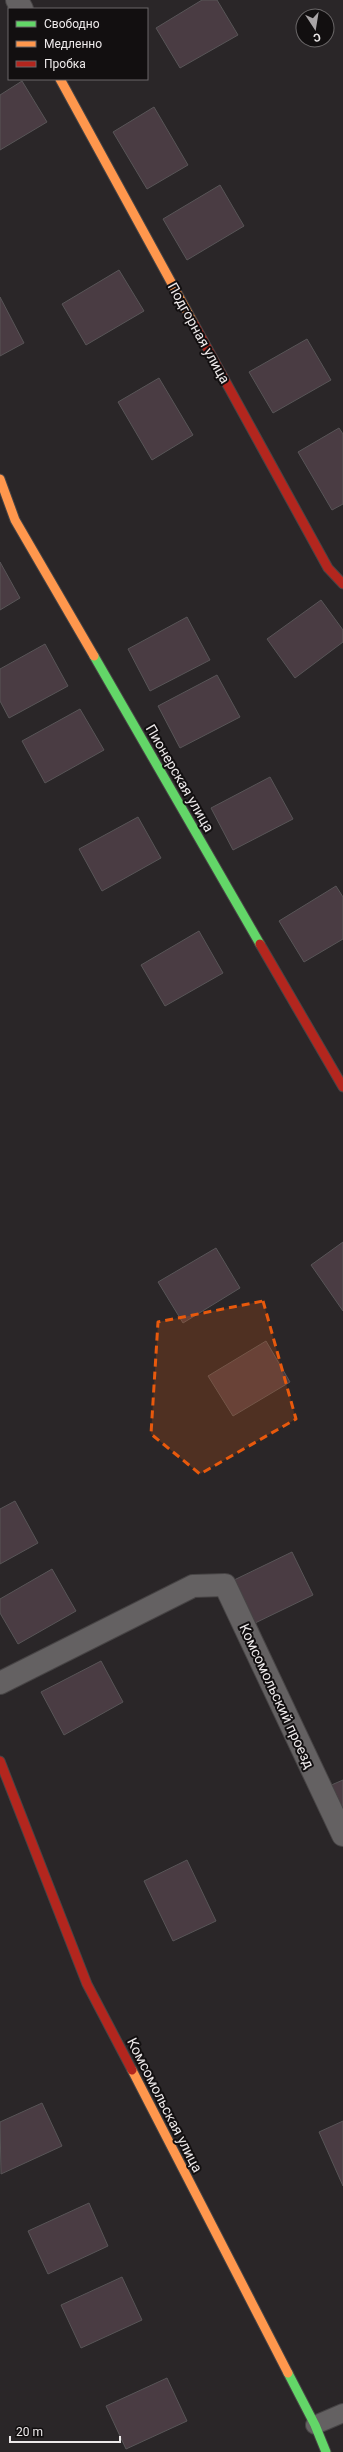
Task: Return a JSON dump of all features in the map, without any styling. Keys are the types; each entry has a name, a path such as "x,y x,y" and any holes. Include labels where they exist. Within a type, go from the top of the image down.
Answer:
{"street":[{"name":"Подгорная улица","path":"61,80 328,568 343,584"},
{"name":"Пионерская улица","path":"0,479 15,520 343,1087"},
{"name":"Комсомольский проезд","path":"0,1683 193,1586 225,1585 343,1835"},
{"name":"Комсомольская улица","path":"0,1761 87,1984 315,2425 326,2452"}],"lane":[{"path":"315,2425 343,2413"}],"highlighted area":[{"path":"263,1301 296,1419 200,1474 151,1434 158,1322"}],"building":[{"path":"202,0 217,0 238,35 180,68 156,28"},
{"path":"22,81 47,122 0,150 0,95"},
{"path":"154,107 188,165 147,189 113,132"},
{"path":"220,185 244,226 187,260 163,219"},
{"path":"119,270 144,311 86,345 62,304"},
{"path":"0,297 24,343 0,356"},
{"path":"307,339 331,380 273,413 249,372"},
{"path":"159,378 193,435 152,460 118,402"},
{"path":"339,428 343,434 343,504 332,510 298,452"},
{"path":"0,562 20,598 0,610"},
{"path":"321,600 343,630 343,642 295,678 267,639"},
{"path":"187,617 210,660 150,691 128,649"},
{"path":"45,644 68,686 9,718 0,701 0,669"},
{"path":"217,675 240,717 180,748 158,706"},
{"path":"80,709 104,750 45,783 22,741"},
{"path":"270,777 293,819 233,850 211,808"},
{"path":"138,817 161,858 102,891 79,849"},
{"path":"336,886 343,897 343,939 304,962 279,921"},
{"path":"199,931 223,973 165,1006 141,965"},
{"path":"343,1242 343,1311 311,1265"},
{"path":"216,1248 240,1288 183,1323 158,1282"},
{"path":"266,1341 290,1382 233,1416 208,1376"},
{"path":"15,1501 38,1543 0,1564 0,1509"},
{"path":"292,1552 313,1595 253,1624 232,1581"},
{"path":"52,1569 76,1611 18,1644 0,1613 0,1599"},
{"path":"101,1661 123,1702 64,1735 41,1692"},
{"path":"343,1780 343,1817 329,1786"},
{"path":"187,1860 216,1921 173,1941 144,1881"},
{"path":"42,2103 62,2146 1,2174 0,2122"},
{"path":"343,2121 343,2186 319,2132"},
{"path":"89,2203 108,2246 48,2274 28,2231"},
{"path":"122,2277 142,2320 81,2348 61,2305"},
{"path":"167,2378 187,2421 126,2449 106,2406"}],"traffic: fast":[{"path":"94,656 260,944"},
{"path":"288,2373 315,2425 326,2452"}],"traffic: slow":[{"path":"61,80 194,324"},
{"path":"0,479 15,520 94,656"},
{"path":"132,2070 288,2373"}],"traffic: jam":[{"path":"194,324 328,568 343,584"},
{"path":"260,944 343,1087"},
{"path":"0,1761 87,1984 132,2070"}]}
